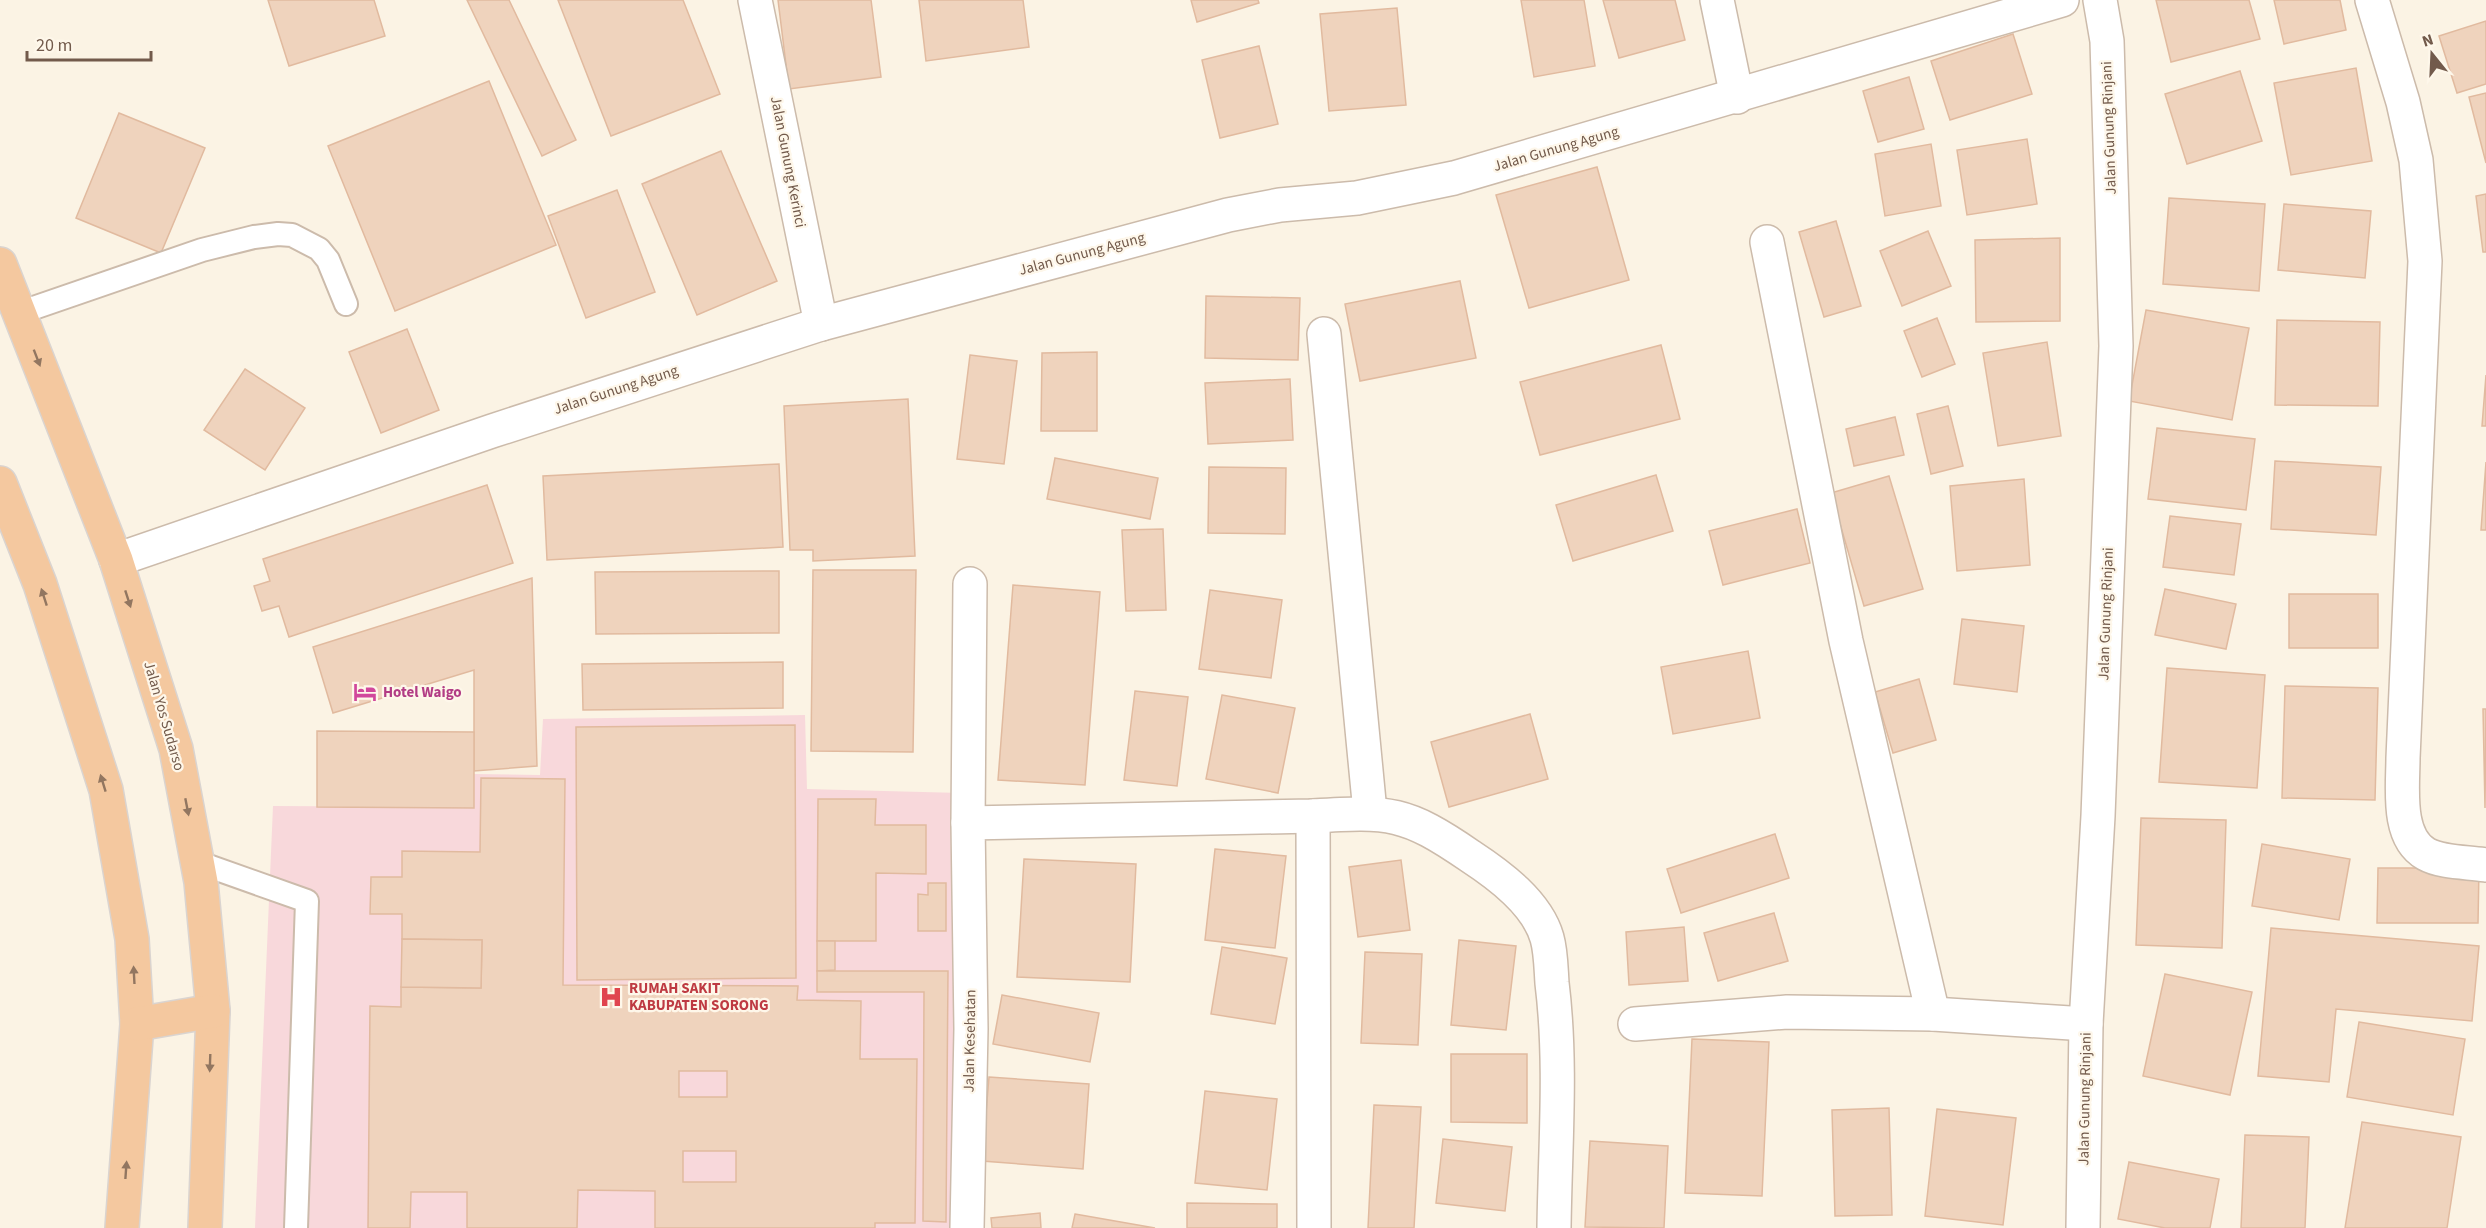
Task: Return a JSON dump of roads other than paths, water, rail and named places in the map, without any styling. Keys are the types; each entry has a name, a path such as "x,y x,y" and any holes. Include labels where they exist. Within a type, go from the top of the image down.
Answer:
{"highway":[{"name":"Jalan Yos Sudarso","path":"0,264 116,561 176,749 197,862 213,1011 205,1228"},
{"path":"0,483 40,584 106,790 132,939 137,1024 122,1228"},
{"path":"137,1024 213,1011"}],"street":[{"name":"Jalan Gunung Kerinci","path":"755,0 821,324"},
{"path":"1717,0 1737,97"},
{"name":"Jalan Gunung Agung","path":"116,561 513,424 821,324 1227,215 1280,205 1357,198 1454,178 2062,0"},
{"name":"Jalan Gunung Rinjani","path":"2083,1228 2086,1024 2098,816 2116,346 2107,41 2100,0"},
{"path":"2372,0 2403,102 2416,160 2425,261 2403,747 2403,808 2413,842 2427,854 2486,865"},
{"path":"1767,242 1846,641 1933,1014"},
{"path":"1324,334 1370,812"},
{"name":"Jalan Kesehatan","path":"967,1228 970,584"},
{"path":"969,839 1370,812 1416,823 1478,861 1509,885 1534,914 1547,937 1557,1025 1554,1228"},
{"path":"1313,816 1314,1228"},
{"path":"1635,1024 1787,1012 1933,1014 2086,1024"}],"lane":[{"path":"19,313 202,250 254,237 278,234 292,235 319,249 328,260 346,304"},
{"path":"197,862 306,901 296,1228"}],"place":[{"name":"Hotel Waigo","path":"365,692"},
{"name":"RUMAH SAKIT KABUPATEN SORONG","path":"611,997"}]}
